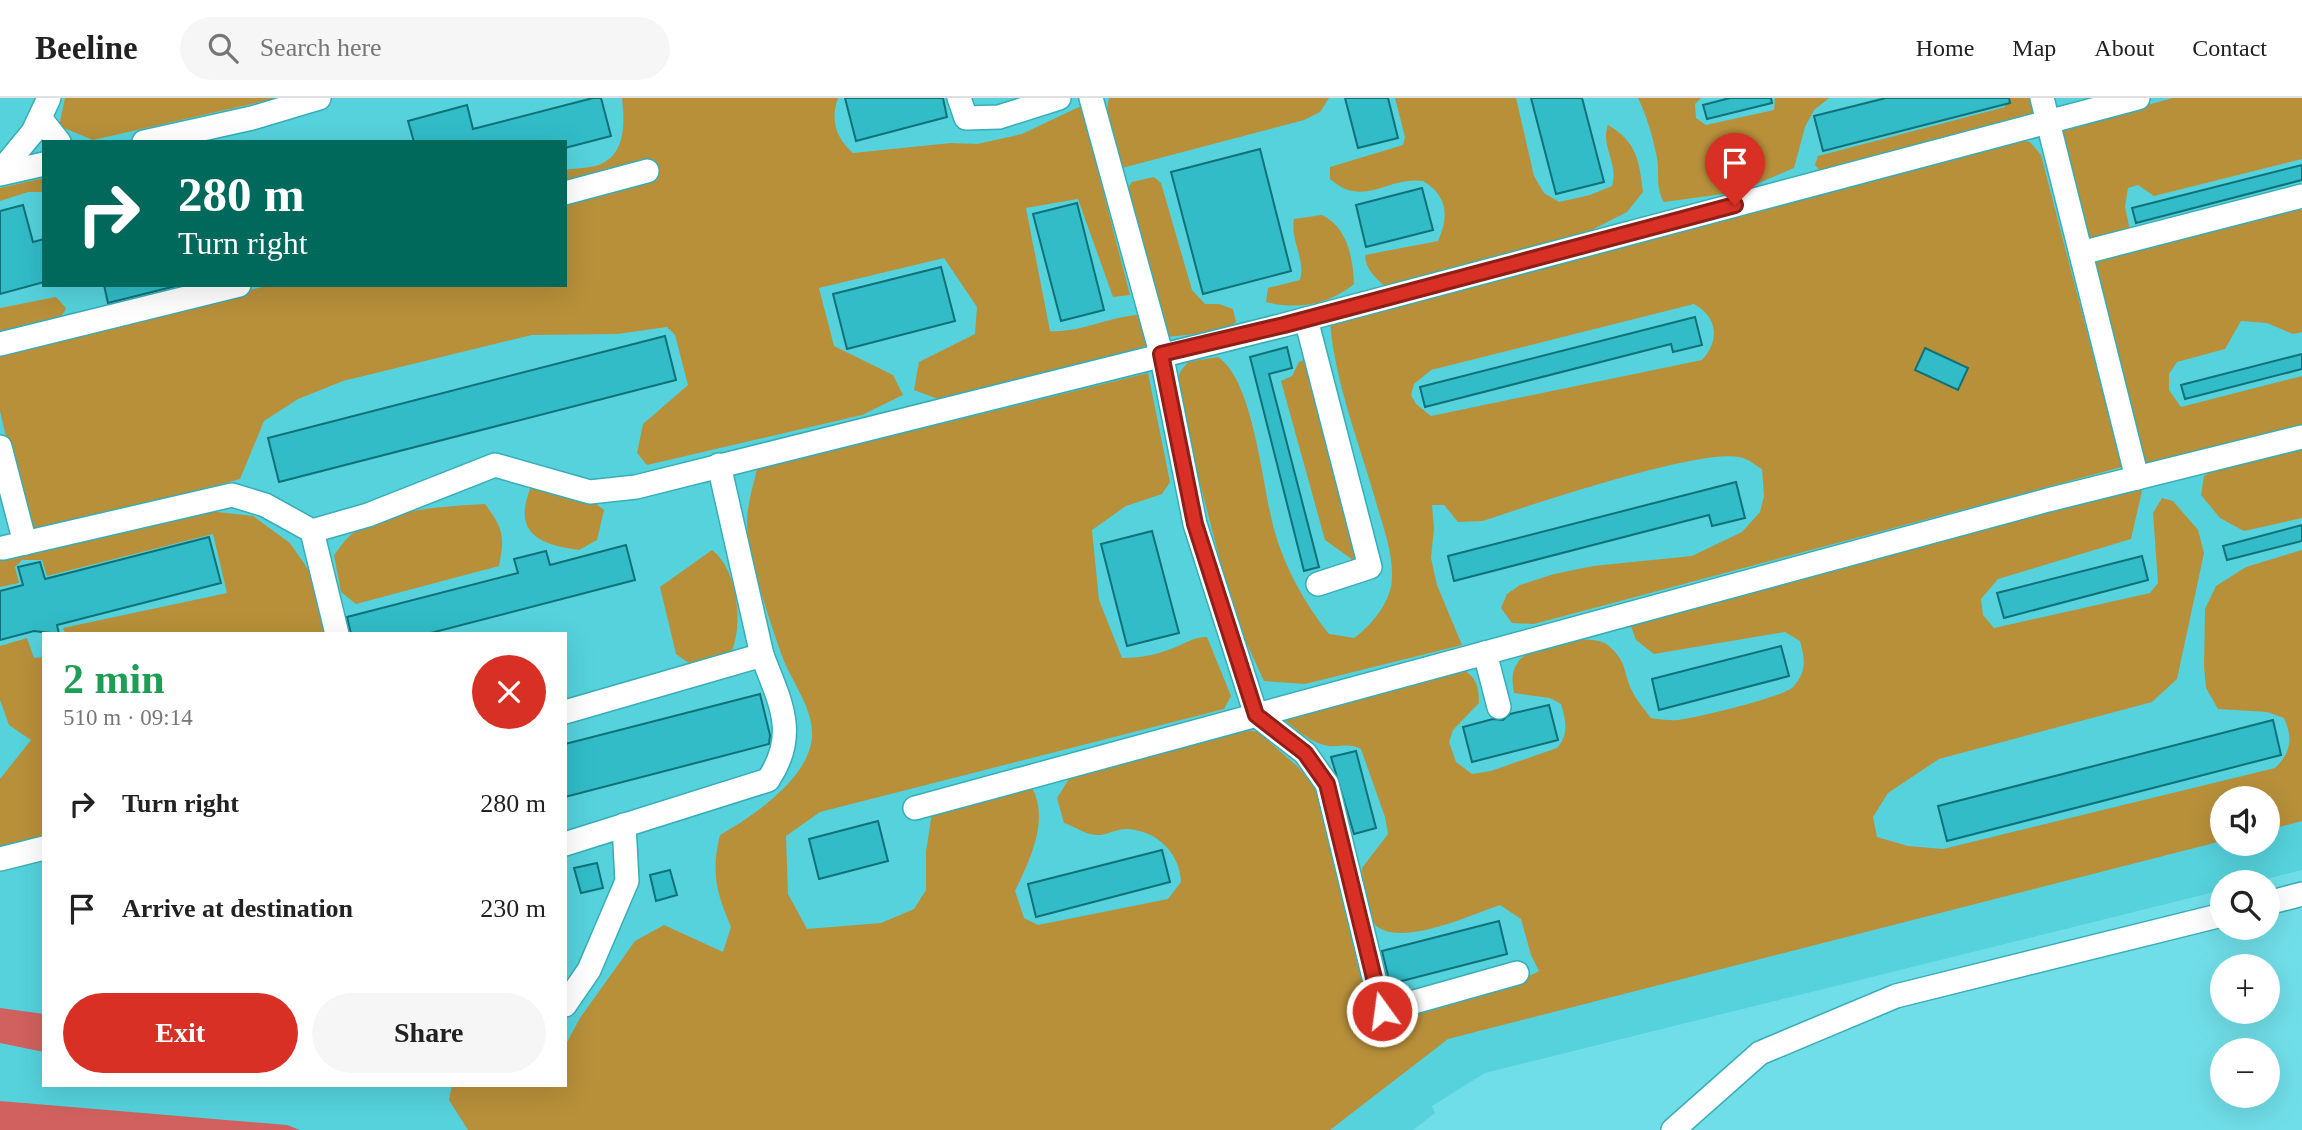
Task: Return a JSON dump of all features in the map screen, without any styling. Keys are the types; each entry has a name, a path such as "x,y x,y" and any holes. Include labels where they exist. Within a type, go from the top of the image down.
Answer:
{"lane":[{"path":"153,140 252,118 319,98"},
{"path":"959,98 966,118 999,117 1059,98"},
{"path":"1091,98 1161,354 1195,524 1256,715 1305,753 1327,784 1382,1011 1517,973"},
{"path":"2042,98 2137,478"},
{"path":"3,548 232,495 265,505 312,531 368,515 495,465 590,492 636,487 1306,319 2138,98"},
{"path":"45,108 58,140"},
{"path":"0,173 33,132 45,108"},
{"path":"0,173 42,164"},
{"path":"567,193 647,171"},
{"path":"2081,253 2302,196"},
{"path":"0,344 231,287"},
{"path":"1306,319 1370,568 1318,584"},
{"path":"915,808 2137,478 2302,438"},
{"path":"0,447 25,543"},
{"path":"567,843 768,780 781,760 785,714 762,656 719,465"},
{"path":"312,531 337,632"},
{"path":"1485,653 1499,707"},
{"path":"567,711 762,656"},
{"path":"567,1002 589,970 628,881 624,825"},
{"path":"0,859 42,848"},
{"path":"2280,900 2302,894"},
{"path":"1673,1130 1760,1053 1896,996 2210,918"}],"shaded area":[{"path":"0,98 2302,98 2302,870 2280,876 2280,870 2210,870 2210,893 1485,1073 1432,1106 1435,1113 1413,1130 0,1130"},
{"path":"65,98 278,98 93,140 59,126"},
{"path":"622,98 838,98 836,128 842,141 853,153 951,143 977,144 1022,134 1081,106 1130,295 1113,297 1078,199 1026,208 1050,331 1072,330 1138,315 1146,346 993,389 938,399 914,390 919,362 975,334 977,307 944,258 819,288 834,346 893,375 903,395 862,415 647,465 637,453 643,424 688,385 675,335 667,327 617,334 532,335 343,381 298,399 264,421 240,479 29,537 0,411 0,353 262,287 567,287 567,170 599,165 611,157 620,143"},
{"path":"1109,98 1329,98 1320,112 1304,120 1122,168 1106,114"},
{"path":"1395,98 1516,98 1534,176 1544,193 1559,202 1590,195 1612,186 1613,170 1606,140 1608,125 1631,145 1640,170 1643,192 1627,212 1576,238 1388,289 1370,270 1365,255 1438,241 1445,215 1442,200 1423,181 1354,191 1330,179 1330,167 1403,145 1405,137"},
{"path":"1638,98 1701,98 1695,104 1696,118 1706,125 1774,110 1775,98 1829,98 1814,110 1805,127 1794,168 1737,192 1664,202 1658,180 1654,143"},
{"path":"2005,98 2036,98 2036,114 1822,173 1815,165 1818,156 2005,107"},
{"path":"2173,98 2302,98 2302,159 2154,196 2138,185 2128,188 2125,207 2130,230 2088,247 2055,130"},
{"path":"2017,140 2030,142 2041,155 2122,467 1534,624 1512,623 1501,608 1507,594 1520,585 1593,566 1692,556 1742,532 1760,512 1764,496 1762,469 1743,458 1723,456 1694,460 1616,479 1483,521 1458,522 1444,505 1432,505 1434,528 1431,558 1437,585 1462,645 1305,684 1264,681 1235,618 1176,391 1180,372 1188,362 1218,357 1230,369 1248,410 1274,529 1289,571 1329,634 1354,638 1368,626 1385,603 1391,586 1392,569 1390,551 1343,393 1330,322","holes":["1694,304 1702,309 1712,322 1714,330 1712,345 1702,360 1431,416 1416,404 1411,395 1414,384 1431,370"]},
{"path":"1154,177 1161,183 1192,290 1205,304 1219,304 1233,309 1236,322 1224,331 1167,337 1127,189 1132,182"},
{"path":"42,178 42,192 28,192 0,201 0,188"},
{"path":"2302,209 2302,332 2293,334 2267,323 2241,321 2225,349 2177,362 2169,374 2169,390 2181,407 2302,376 2302,425 2142,465 2092,262 2288,210"},
{"path":"1322,215 1331,220 1343,235 1352,264 1354,284 1334,297 1313,304 1290,306 1266,302 1268,288 1300,280 1301,265 1294,235 1294,219"},
{"path":"56,297 66,308 55,321 38,329 0,336 0,308"},
{"path":"1305,359 1360,549 1353,560 1325,540 1281,381 1292,376 1299,362"},
{"path":"1148,373 1170,482 1162,494 1126,506 1092,530 1099,600 1122,658 1153,654 1193,639 1207,637 1231,696 1224,709 820,812 786,836 788,894 807,929 881,923 914,909 926,890 926,852 932,812 1032,788 1039,814 1036,841 1015,891 1024,918 1038,925 1168,899 1181,882 1180,871 1165,845 1139,831 1124,829 1099,835 1083,832 1064,823 1057,798 1069,779 1237,728 1258,732 1297,766 1315,786 1366,1000 1384,1025 1505,988 1539,971 1531,955 1521,919 1500,905 1453,922 1414,932 1382,930 1372,921 1365,902 1362,868 1388,834 1385,817 1361,749 1322,744 1277,714 1459,668 1475,682 1479,703 1453,730 1449,742 1456,762 1472,774 1491,771 1557,748 1561,743 1565,722 1561,704 1550,698 1514,693 1514,669 1524,656 1534,650 1575,640 1600,641 1614,651 1622,662 1634,695 1651,718 1678,720 1739,706 1774,696 1793,687 1801,676 1804,665 1800,641 1785,632 1654,654 1636,640 1629,621 2136,484 2142,491 2131,539 1998,579 1981,599 1983,615 1994,628 2150,593 2158,583 2153,513 2162,498 2173,501 2198,530 2204,553 2177,679 2152,702 1939,759 1888,793 1873,817 1877,837 1908,846 1943,849 2275,768 2289,745 2289,732 2284,718 2267,712 2218,709 2206,688 2205,609 2216,586 2246,567 2302,550 2302,821 2280,827 2280,786 2210,786 2210,844 1448,1039 1330,1130 468,1130 449,1100 452,1087 567,1087 567,1042 580,1018 635,941 664,925 723,952 731,927 716,882 720,835 763,806 791,781 809,752 812,736 809,716 784,661 761,592 748,536 750,496 757,469"},
{"path":"2302,449 2302,518 2244,531 2220,518 2201,495 2204,476 2215,470"},
{"path":"531,487 588,498 604,510 597,540 579,550 552,544 532,533 525,515"},
{"path":"485,504 501,533 499,566 356,604 341,592 334,555 352,534 383,519 416,510"},
{"path":"209,511 253,516 290,543 312,575 328,632 65,632 63,628 227,593 213,534 47,576 42,560 22,560 15,567 19,583 0,587 0,557"},
{"path":"712,550 721,559 733,585 738,616 737,631 729,656 690,664 676,654 660,587"},
{"path":"27,638 34,658 42,657 42,840 0,850 0,779 31,740 9,725 0,700 0,646"},
{"path":"0,1008 42,1014 42,1052 0,1043"},
{"path":"0,1101 287,1125 300,1130 0,1130"}],"building":[{"path":"601,98 611,136 567,147 567,140 413,140 408,121 467,105 473,129"},
{"path":"845,98 943,98 947,117 856,141"},
{"path":"1345,98 1388,98 1398,138 1358,148"},
{"path":"1531,98 1582,98 1604,182 1556,194"},
{"path":"1730,98 1771,98 1772,103 1707,119 1703,105"},
{"path":"1886,98 2009,98 2010,103 1823,151 1814,116"},
{"path":"1260,149 1291,271 1203,294 1171,172"},
{"path":"2302,165 2302,180 2136,223 2132,208"},
{"path":"1422,188 1433,230 1366,247 1356,205"},
{"path":"1077,203 1104,310 1061,321 1033,214"},
{"path":"23,205 33,242 42,240 42,283 0,294 0,211"},
{"path":"941,267 955,321 847,349 833,294"},
{"path":"104,287 172,287 108,303"},
{"path":"1695,317 1702,345 1673,352 1671,344 1425,407 1420,387"},
{"path":"665,336 676,380 279,482 268,438"},
{"path":"1287,347 1292,368 1269,374 1319,567 1304,571 1250,357"},
{"path":"1925,348 1968,368 1958,390 1915,370"},
{"path":"2302,354 2302,369 2185,399 2181,385"},
{"path":"1736,482 1745,518 1712,526 1709,515 1454,581 1448,556"},
{"path":"2302,525 2302,541 2227,560 2223,546"},
{"path":"1152,531 1179,633 1127,646 1101,544"},
{"path":"209,537 221,583 57,625 59,632 34,631 0,640 0,591 23,585 18,567 40,562 45,579"},
{"path":"626,545 635,580 435,632 351,632 347,617 518,573 514,559 546,551 550,565"},
{"path":"2142,556 2148,580 2004,618 1997,593"},
{"path":"1781,646 1789,676 1659,710 1652,679"},
{"path":"760,694 770,735 769,744 567,796 567,743"},
{"path":"1549,705 1558,740 1472,762 1463,727 1493,719 1503,720 1510,714"},
{"path":"2273,720 2281,755 1947,841 1938,806"},
{"path":"1356,751 1376,828 1354,834 1331,757"},
{"path":"878,821 888,861 819,879 809,839"},
{"path":"1162,850 1170,882 1036,917 1028,884"},
{"path":"597,863 603,888 581,893 574,868"},
{"path":"670,870 677,895 656,901 650,875"},
{"path":"1499,921 1507,954 1390,984 1382,951"}],"route":[{"path":"1382,1011 1327,784 1305,753 1256,715 1195,524 1161,354 1284,325 1735,205"}]}
